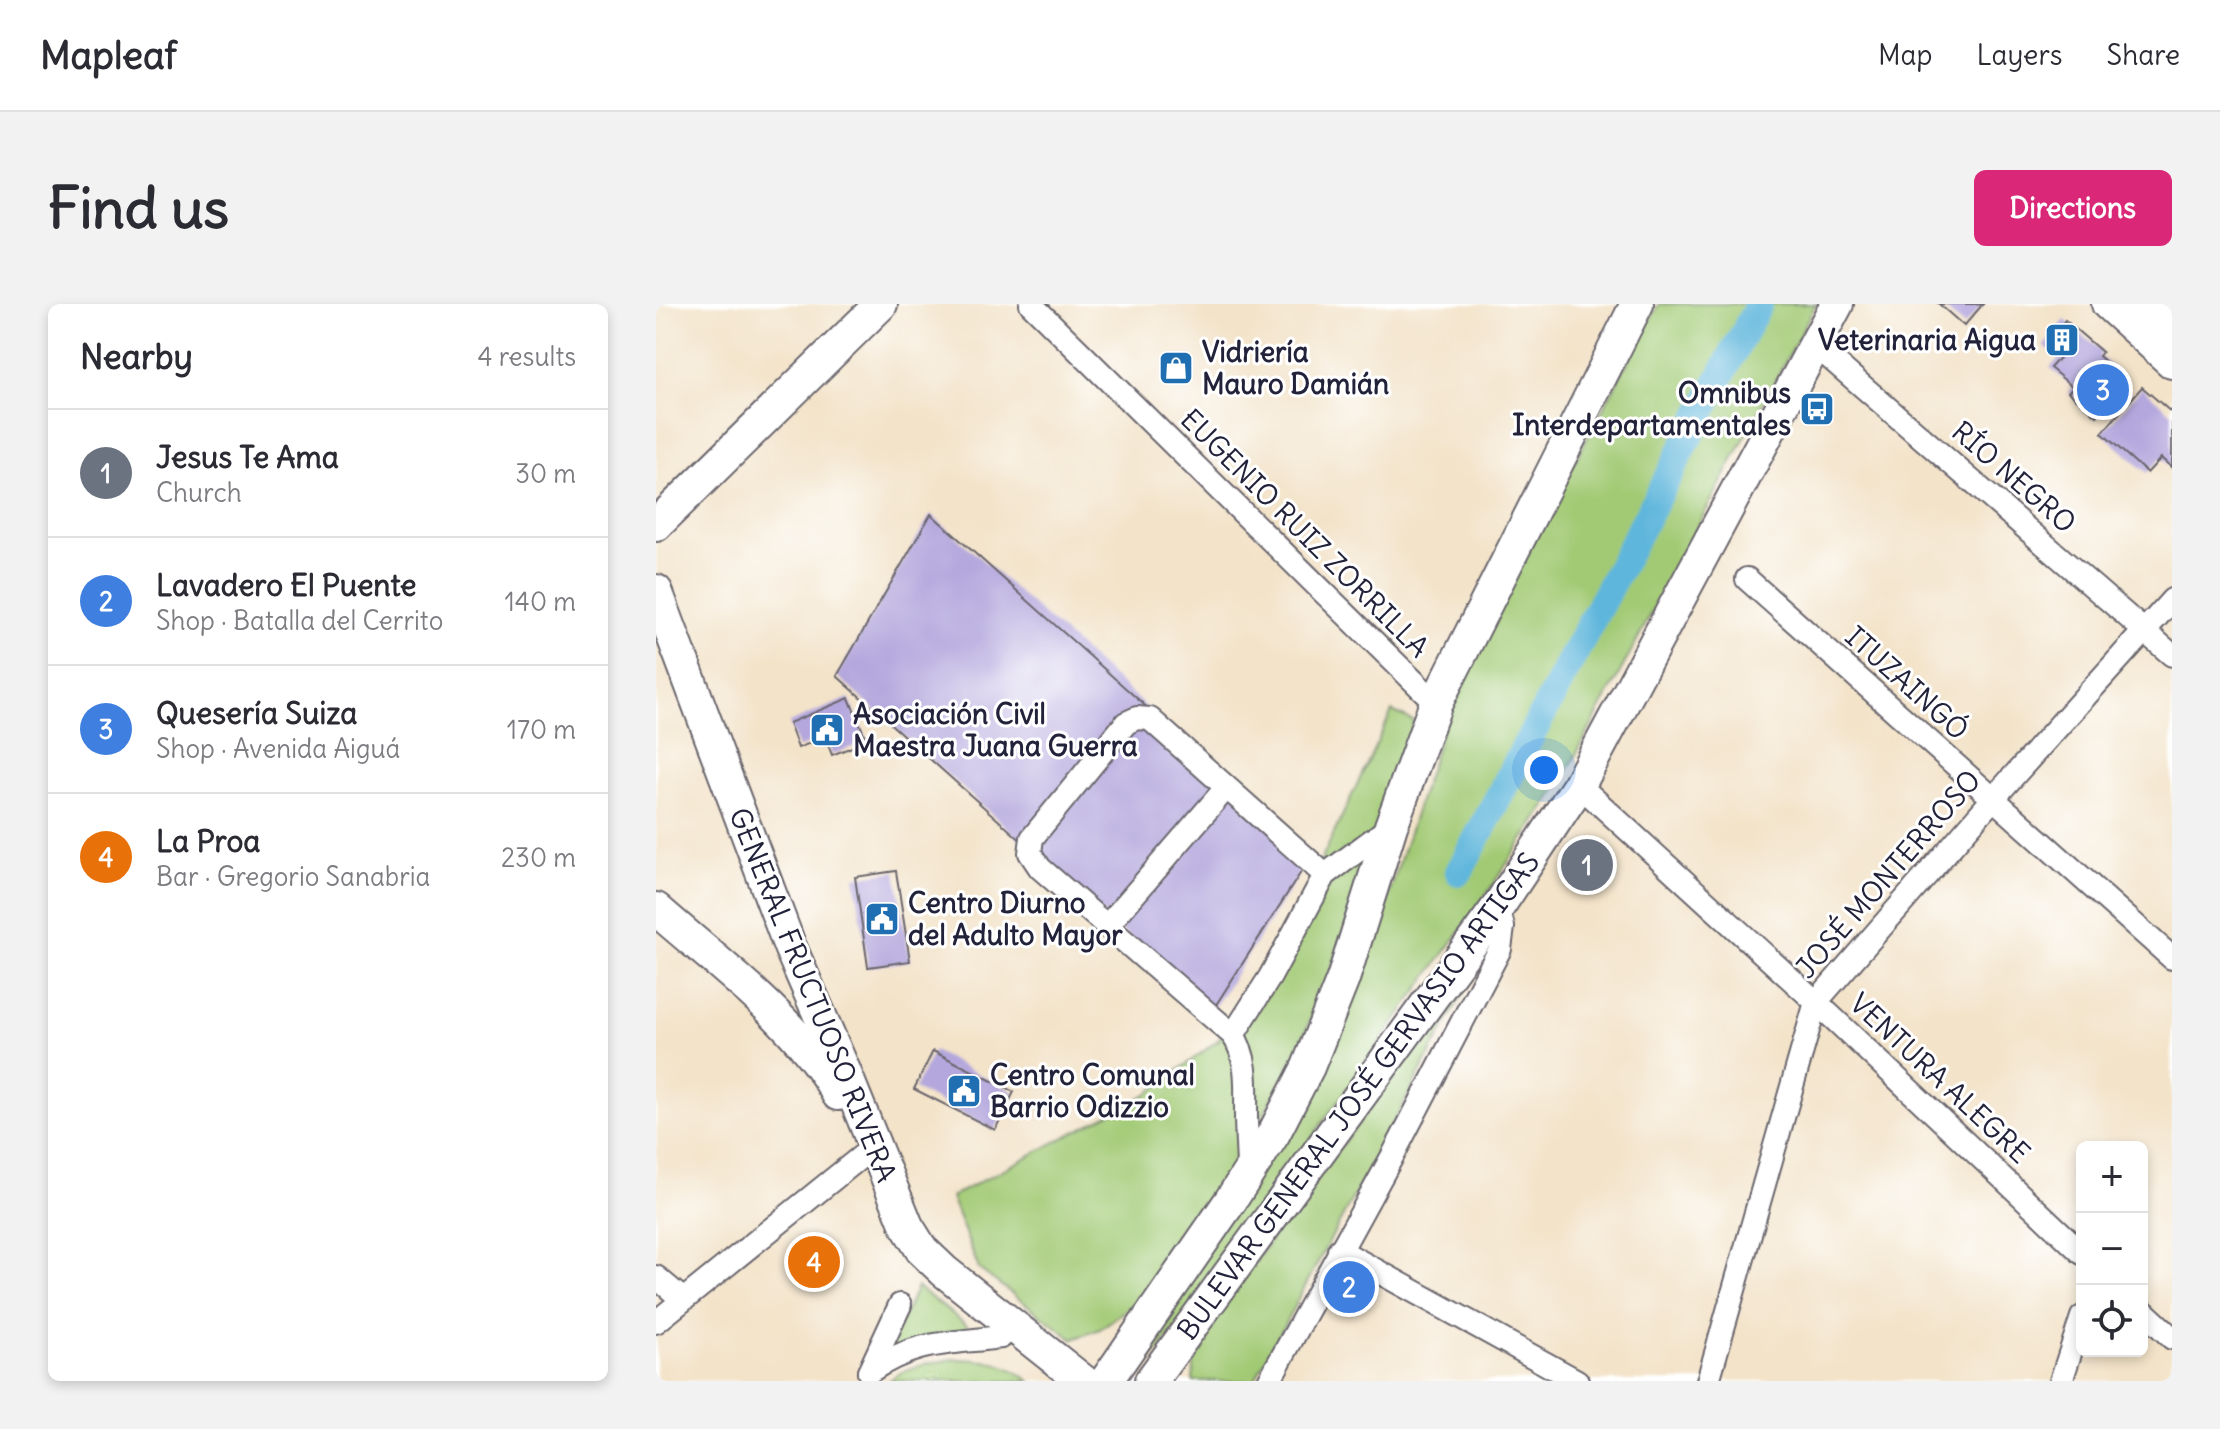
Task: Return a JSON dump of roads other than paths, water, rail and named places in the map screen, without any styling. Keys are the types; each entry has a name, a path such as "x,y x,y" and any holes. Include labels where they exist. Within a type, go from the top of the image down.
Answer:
{"main road":[{"path":"656,525 881,304"},
{"name":"BULEVAR GENERAL JOSÉ GERVASIO ARTIGAS","path":"1106,1381 1274,1133 1308,1067 1348,965 1391,826 1436,703 1637,304"},
{"name":"BULEVAR GENERAL JOSÉ GERVASIO ARTIGAS","path":"1151,1381 1498,907 1579,785 1837,304"},
{"path":"2108,304 2163,328"},
{"name":"GENERAL FRUCTUOSO RIVERA","path":"656,591 790,947 845,1073 891,1230 908,1263 939,1291 1001,1337 1037,1355"},
{"name":"GENERAL FRUCTUOSO RIVERA","path":"656,909 802,1042 844,1104 922,1250 1037,1355"},
{"path":"1037,1355 1058,1381"},
{"path":"1037,1355 1083,1381"}],"street":[{"name":"EUGENIO RUIZ ZORRILLA","path":"1031,304 1436,703"},
{"name":"RÍO NEGRO","path":"1815,345 2172,655"},
{"name":"ITUZAINGÓ","path":"1747,579 2172,958"},
{"name":"JOSÉ MONTERROSO","path":"1708,1381 1816,1002 2172,600"},
{"path":"1248,1173 1247,1081 1241,1049 1233,1035 1040,868 1030,853 1032,838 1126,723 1137,718 1150,719 1325,875"},
{"name":"VENTURA ALEGRE","path":"1579,785 1816,1002 2076,1247"},
{"path":"1107,926 1226,788"},
{"path":"1233,1035 1270,977 1325,875 1391,826"},
{"path":"1269,1381 1393,1155 1500,949 1503,927 1498,907"},
{"path":"656,1322 870,1154"},
{"path":"1339,1250 1577,1381"},
{"path":"656,1277 682,1299"},
{"path":"866,1377 900,1305"},
{"path":"2148,1316 2172,1338"},
{"path":"2061,1381 2076,1335"},
{"path":"866,1377 904,1351 931,1344 1001,1337"}],"waterway":[{"path":"1459,872 1759,304"}],"place":[{"name":"Veterinaria Aigua","path":"2062,340"},
{"name":"Vidriería Mauro Damián","path":"1176,368"},
{"name":"Quesería Suiza","path":"2103,390"},
{"name":"Omnibus Interdepartamentales","path":"1817,409"},
{"name":"Asociación Civil Maestra Juana Guerra","path":"827,730"},
{"name":"Jesus Te Ama","path":"1587,865"},
{"name":"Centro Diurno del Adulto Mayor","path":"882,919"},
{"name":"Centro Comunal Barrio Odizzio","path":"964,1091"},
{"name":"La Proa","path":"814,1262"},
{"name":"Lavadero El Puente","path":"1349,1287"}]}
